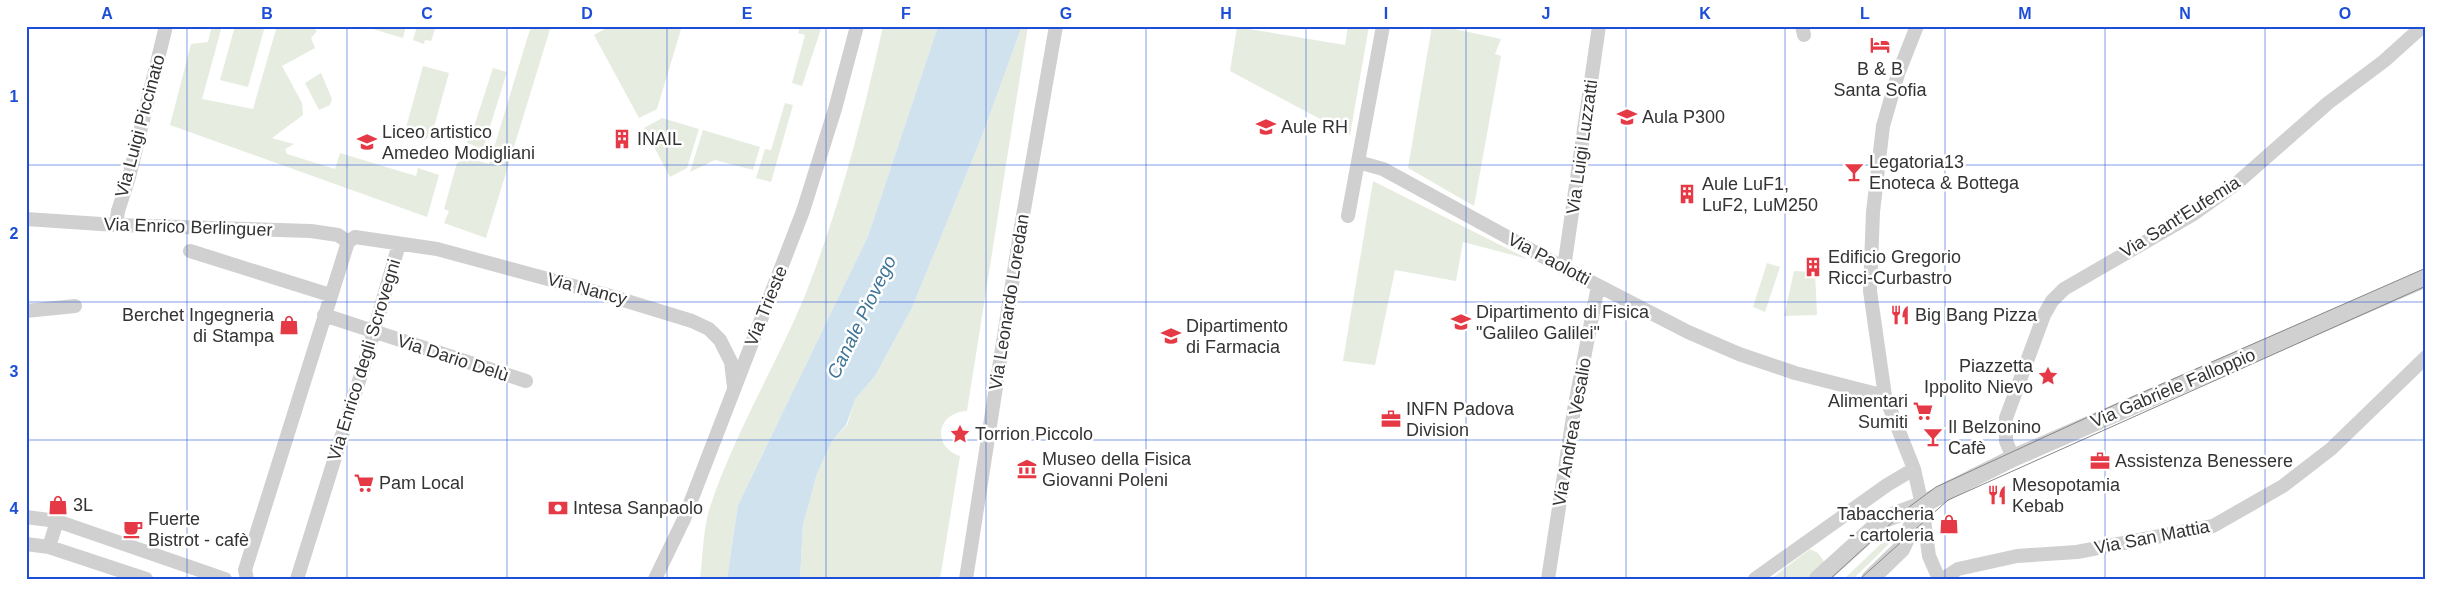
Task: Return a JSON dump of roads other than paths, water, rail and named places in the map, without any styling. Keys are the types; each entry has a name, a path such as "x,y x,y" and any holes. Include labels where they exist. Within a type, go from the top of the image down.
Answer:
{"street":[{"name":"Via Luigi Piccinato","path":"116,225 166,26"},
{"name":"Via Trieste","path":"655,579 684,519 803,211 835,109 857,26"},
{"name":"Via Leonardo Loredan","path":"966,579 1022,220 1056,26"},
{"path":"1348,216 1383,26"},
{"name":"Via Luigi Luzzatti","path":"1564,268 1599,26"},
{"path":"1917,26 1898,74 1883,126 1873,212 1870,291 1885,396 1914,469 1922,505 1929,556 1941,579"},
{"name":"Via Sant'Eufemia","path":"2013,458 2006,441 2006,418 2044,315 2052,301 2064,289 2192,215 2237,183 2328,103 2384,61 2423,26"},
{"name":"Via Paolotti","path":"1358,162 1383,169 1564,268 1688,332 1739,354 1805,376 1885,396"},
{"name":"Via Enrico Berlinguer","path":"26,219 116,225 311,231 338,235 348,242"},
{"name":"Via Enrico degli Scrovegni","path":"297,579 399,244 360,237 348,242"},
{"path":"247,579 244,570 348,242"},
{"name":"Via Nancy","path":"399,244 437,249 490,262 692,320 709,330 720,340 731,362 734,387"},
{"path":"190,251 330,295"},
{"name":"Via Gabriele Falloppio","path":"1818,579 1884,519 1922,505 2013,458 2426,278"},
{"name":"Via Andrea Vesalio","path":"1548,579 1574,410 1598,286"},
{"path":"26,311 75,306"},
{"name":"Via Dario Delù","path":"324,316 526,381"},
{"name":"Via San Mattia","path":"1941,579 1958,569 2017,556 2077,552 2213,526 2283,486 2331,450 2426,358"},
{"path":"1755,579 1887,485 1914,469"},
{"path":"1870,579 1901,548 1922,505"},
{"path":"26,517 57,521 225,579"},
{"path":"49,547 57,521"},
{"path":"26,544 49,547 146,579"}],"water":[{"name":"Canale Piovego","path":"938,26 1022,26 982,136 912,308 875,376 856,398 846,425 832,441 817,474 803,525 800,579 727,579 738,505 868,236"}],"tram line":[{"path":"1830,579 1909,507 1936,487 2123,401 2426,268"},
{"path":"1860,579 1948,500 2426,286"}],"place":[{"name":"B & B Santa Sofia","path":"1880,45"},
{"name":"Aula P300","path":"1627,117"},
{"name":"Aule RH","path":"1266,127"},
{"name":"INAIL","path":"622,139"},
{"name":"Liceo artistico Amedeo Modigliani","path":"367,142"},
{"name":"Legatoria13 Enoteca & Bottega","path":"1854,172"},
{"name":"Aule LuF1, LuF2, LuM250","path":"1687,194"},
{"name":"Edificio Gregorio Ricci-Curbastro","path":"1813,267"},
{"name":"Big Bang Pizza","path":"1900,315"},
{"name":"Dipartimento di Fisica \"Galileo Galilei\"","path":"1461,322"},
{"name":"Berchet Ingegneria di Stampa","path":"289,325"},
{"name":"Dipartimento di Farmacia","path":"1171,336"},
{"name":"Piazzetta Ippolito Nievo","path":"2048,376"},
{"name":"Alimentari Sumiti","path":"1923,411"},
{"name":"INFN Padova Division","path":"1391,419"},
{"name":"Torrion Piccolo","path":"960,434"},
{"name":"Il Belzonino Cafè","path":"1933,437"},
{"name":"Assistenza Benessere","path":"2100,461"},
{"name":"Museo della Fisica Giovanni Poleni","path":"1027,469"},
{"name":"Pam Local","path":"364,483"},
{"name":"Mesopotamia Kebab","path":"1997,495"},
{"name":"3L","path":"58,505"},
{"name":"Intesa Sanpaolo","path":"558,508"},
{"name":"Tabaccheria - cartoleria","path":"1949,524"},
{"name":"Fuerte Bistrot - cafè","path":"133,529"}]}
